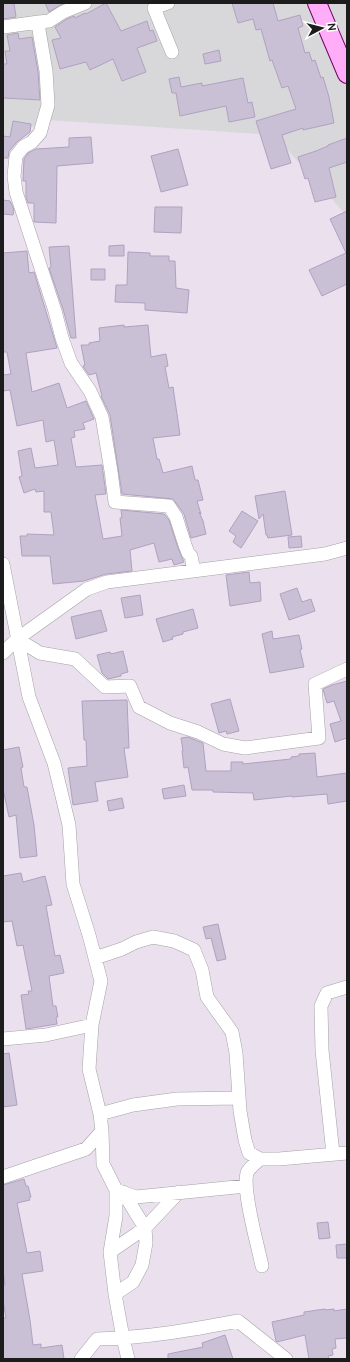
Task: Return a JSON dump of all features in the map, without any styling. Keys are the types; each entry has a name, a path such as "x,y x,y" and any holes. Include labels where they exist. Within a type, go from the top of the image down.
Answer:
{"main road":[{"path":"317,3 347,74"}],"street":[{"path":"3,27 50,21 63,12 85,3"},
{"path":"168,3 154,8 172,52"},
{"path":"39,22 46,71 48,105 40,133 32,142 23,147 9,168 14,176 18,198 71,363 90,391 102,417 115,502 168,506 176,517 185,546 191,556 194,571"},
{"path":"3,653 17,639 87,588 107,582 325,554 347,548"},
{"path":"3,564 29,697 54,763 70,825 73,884 89,935 101,981 92,1025 89,1069 100,1114 103,1164"},
{"path":"17,639 40,653 75,659 105,687 130,686 139,707 170,723 198,732 223,744 245,748 319,738 315,684 347,669"},
{"path":"95,958 122,949 136,942 154,937 174,941 194,950 202,970 207,997 232,1032 236,1053 239,1098 245,1140 250,1153 260,1159 279,1160 347,1153"},
{"path":"333,1154 322,1050 321,1006 327,993 347,987"},
{"path":"3,1039 46,1035 92,1025"},
{"path":"100,1114 133,1105 177,1099 239,1098"},
{"path":"3,1177 86,1149 102,1131"},
{"path":"86,1149 103,1164 145,1228 146,1243 142,1264 133,1282 115,1294"},
{"path":"260,1159 248,1172 246,1186 262,1266"},
{"path":"120,1191 136,1197 246,1186"},
{"path":"120,1191 110,1252 115,1294 128,1359"},
{"path":"110,1252 145,1228 179,1192"},
{"path":"81,1359 97,1339 182,1332 238,1321 286,1359"}],"shaded area":[{"path":"3,3 347,3 347,216 274,135 48,120 3,139"}],"building":[{"path":"3,3 14,3 16,17 3,19"},
{"path":"45,3 64,3 49,12"},
{"path":"106,3 121,31 147,21 150,31 153,30 157,41 137,48 146,72 122,81 113,59 90,70 86,62 60,69 52,40 61,38 55,27 67,19 74,16 75,18 85,13 86,14"},
{"path":"232,3 273,3 278,21 300,15 303,26 298,28 305,53 309,52 312,61 315,60 321,78 323,77 334,123 303,130 303,128 282,135 291,163 271,169 256,121 296,109 288,86 282,88 272,60 270,61 261,29 256,30 253,19 238,23"},
{"path":"18,33 19,39 32,37 38,72 40,100 3,98 3,64 7,64 5,51 10,51 7,35"},
{"path":"219,50 221,61 205,64 203,54"},
{"path":"179,77 181,87 202,83 202,86 243,78 248,103 252,102 255,117 229,122 226,106 180,116 176,93 172,93 169,79"},
{"path":"13,121 31,124 30,132 17,142 9,151 8,158 3,158 3,136 10,137"},
{"path":"91,137 93,163 57,166 56,223 34,222 34,203 28,203 26,197 26,181 23,181 24,159 28,153 36,149 69,147 69,138"},
{"path":"347,138 347,162 329,168 336,197 315,202 308,178 305,179 298,157"},
{"path":"178,149 188,185 161,192 151,156"},
{"path":"3,200 10,201 14,210 13,215 3,214"},
{"path":"155,207 182,207 181,233 154,232"},
{"path":"347,211 347,284 322,296 309,270 346,253 330,219"},
{"path":"124,245 124,256 109,256 109,246"},
{"path":"69,246 76,338 71,338 49,268 51,267 49,247"},
{"path":"27,251 29,273 34,272 57,348 26,353 32,392 59,383 67,408 86,401 94,419 83,423 85,429 74,431 75,437 71,438 76,467 102,465 106,494 95,495 103,539 122,536 120,518 122,518 121,510 164,514 169,520 184,562 174,565 172,559 159,562 154,543 130,550 132,571 106,574 84,581 53,584 50,556 22,556 20,536 27,536 27,534 54,535 51,512 44,512 44,491 36,492 35,489 24,493 19,477 22,476 18,451 31,448 35,468 58,465 54,440 46,442 43,420 17,426 10,390 3,391 3,375 11,374 7,352 3,352 3,253"},
{"path":"128,252 150,253 150,256 169,256 169,261 175,261 176,288 189,290 187,313 145,310 145,303 115,302 116,285 127,285"},
{"path":"91,269 105,269 105,280 91,280"},
{"path":"124,325 124,327 148,325 151,357 166,354 168,366 165,367 169,388 173,387 180,435 153,438 157,459 159,459 163,473 192,466 195,480 198,480 203,500 197,501 206,534 191,538 184,514 173,499 122,494 110,415 101,396 96,373 89,375 83,366 85,365 81,345 89,345 89,343 100,341 99,328"},
{"path":"285,491 292,535 268,538 266,535 263,514 259,519 255,496"},
{"path":"242,511 258,521 241,548 233,542 236,536 229,531"},
{"path":"301,536 302,547 289,548 288,537"},
{"path":"249,572 250,583 260,582 261,601 230,606 226,575"},
{"path":"297,588 302,602 311,599 315,611 289,620 280,594"},
{"path":"140,595 143,615 125,618 121,598"},
{"path":"193,609 198,628 183,632 183,634 172,637 173,639 163,642 156,619"},
{"path":"101,610 107,631 76,639 71,617"},
{"path":"272,631 273,639 299,635 302,649 300,650 304,667 270,673 262,634"},
{"path":"123,651 128,672 121,674 121,676 108,679 102,673 97,655"},
{"path":"347,681 347,738 335,742 330,724 341,721 334,701 327,703 323,689"},
{"path":"230,699 239,731 227,734 226,731 219,733 211,704"},
{"path":"127,700 129,748 124,748 128,777 95,782 98,801 73,805 68,768 87,766 82,701"},
{"path":"188,737 203,743 206,771 231,771 231,762 243,762 243,764 291,759 291,757 299,756 299,754 315,753 317,777 347,773 347,801 328,804 327,794 254,800 253,793 192,790 188,767 184,768 181,738"},
{"path":"19,747 23,767 21,768 24,787 27,787 34,825 37,856 20,858 16,815 9,817 3,789 3,750"},
{"path":"184,785 186,796 164,799 162,789"},
{"path":"122,798 124,808 109,811 107,801"},
{"path":"21,873 23,882 45,876 52,905 46,906 55,956 60,955 64,973 49,976 53,1006 56,1006 58,1017 56,1017 57,1024 26,1029 21,995 29,994 28,991 32,991 23,945 17,946 12,921 3,922 3,876"},
{"path":"218,924 226,959 217,961 211,938 206,939 203,927"},
{"path":"9,1053 17,1105 3,1107 3,1054"},
{"path":"24,1179 31,1197 29,1198 30,1200 17,1203 27,1253 40,1251 43,1271 22,1274 33,1345 41,1344 41,1348 62,1345 64,1359 3,1359 3,1318 6,1318 3,1301 3,1285 5,1285 3,1270 3,1185"},
{"path":"328,1222 330,1238 319,1239 317,1223"},
{"path":"347,1244 347,1258 337,1258 336,1245"},
{"path":"334,1309 334,1311 347,1309 347,1338 335,1339 336,1348 332,1349 333,1355 328,1356 329,1359 309,1359 305,1335 276,1341 272,1322 304,1315 304,1312"},
{"path":"225,1335 233,1359 168,1359 168,1354 203,1347 202,1343"}]}
